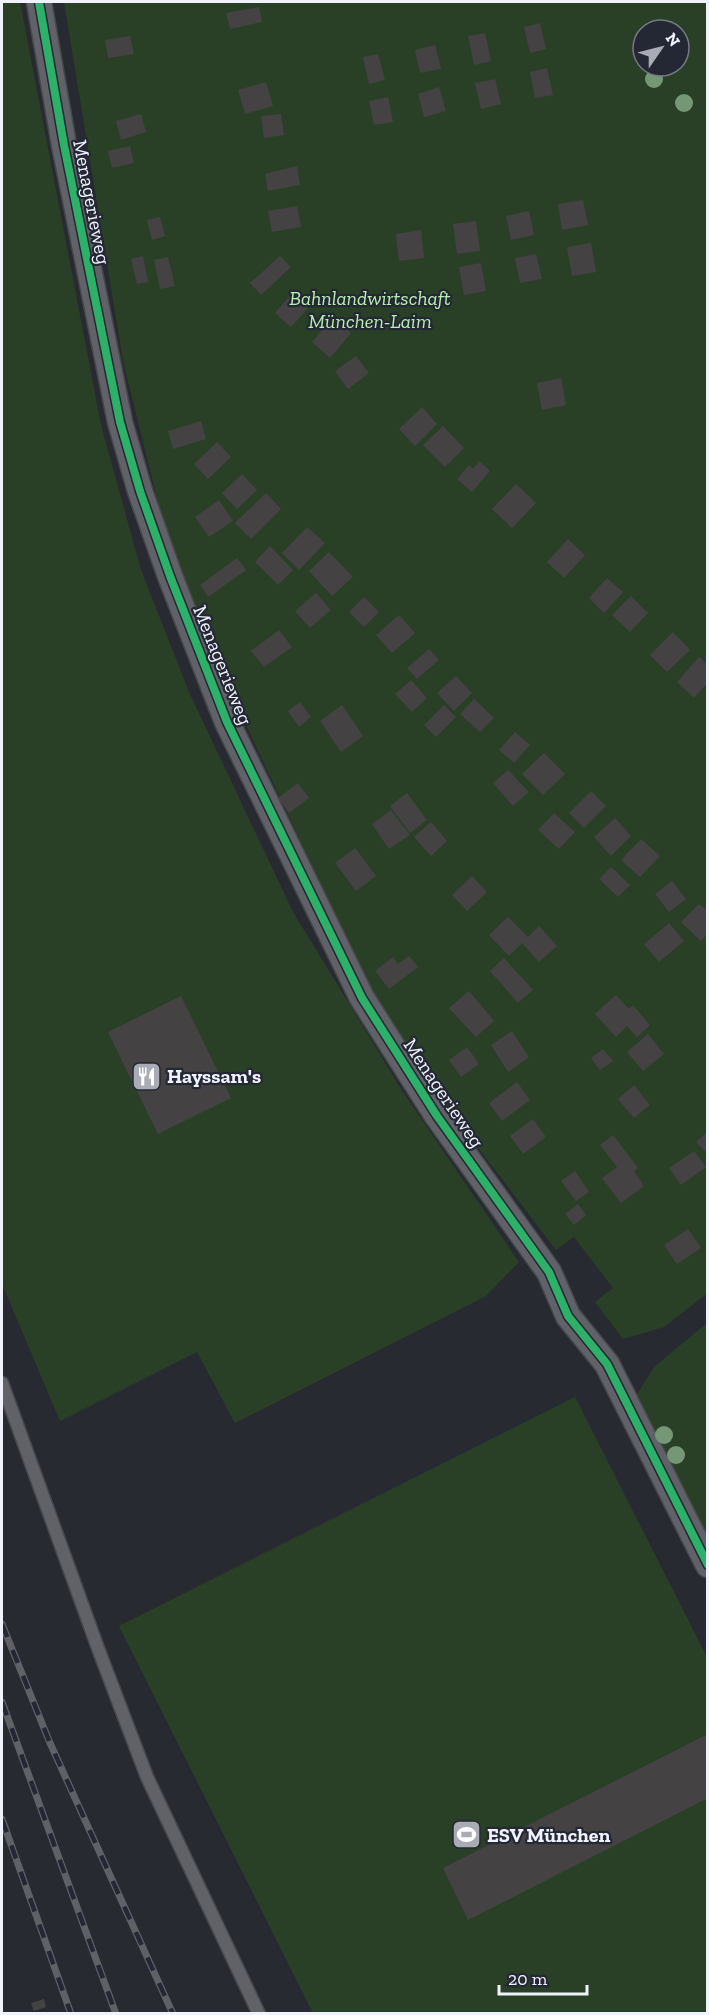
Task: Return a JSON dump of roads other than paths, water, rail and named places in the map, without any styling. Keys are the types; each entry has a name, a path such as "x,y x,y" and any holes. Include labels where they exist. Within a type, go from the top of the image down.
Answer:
{"street":[{"name":"Menagerieweg","path":"39,2 64,145 120,422 140,491 170,576 227,722 362,998 437,1116 549,1272 568,1316 607,1364 708,1565"}],"lane":[{"path":"2,1383 147,1777 259,2013"}],"railway":[{"path":"2,1624 50,1743 173,2014"},
{"path":"2,1702 116,2014"},
{"path":"2,1819 71,2014"}],"place":[{"name":"Hayssam's","path":"146,1076"},
{"name":"ESV München","path":"466,1835"}],"park label":[{"name":"Bahnlandwirtschaft München-Laim","path":"370,310"}]}
